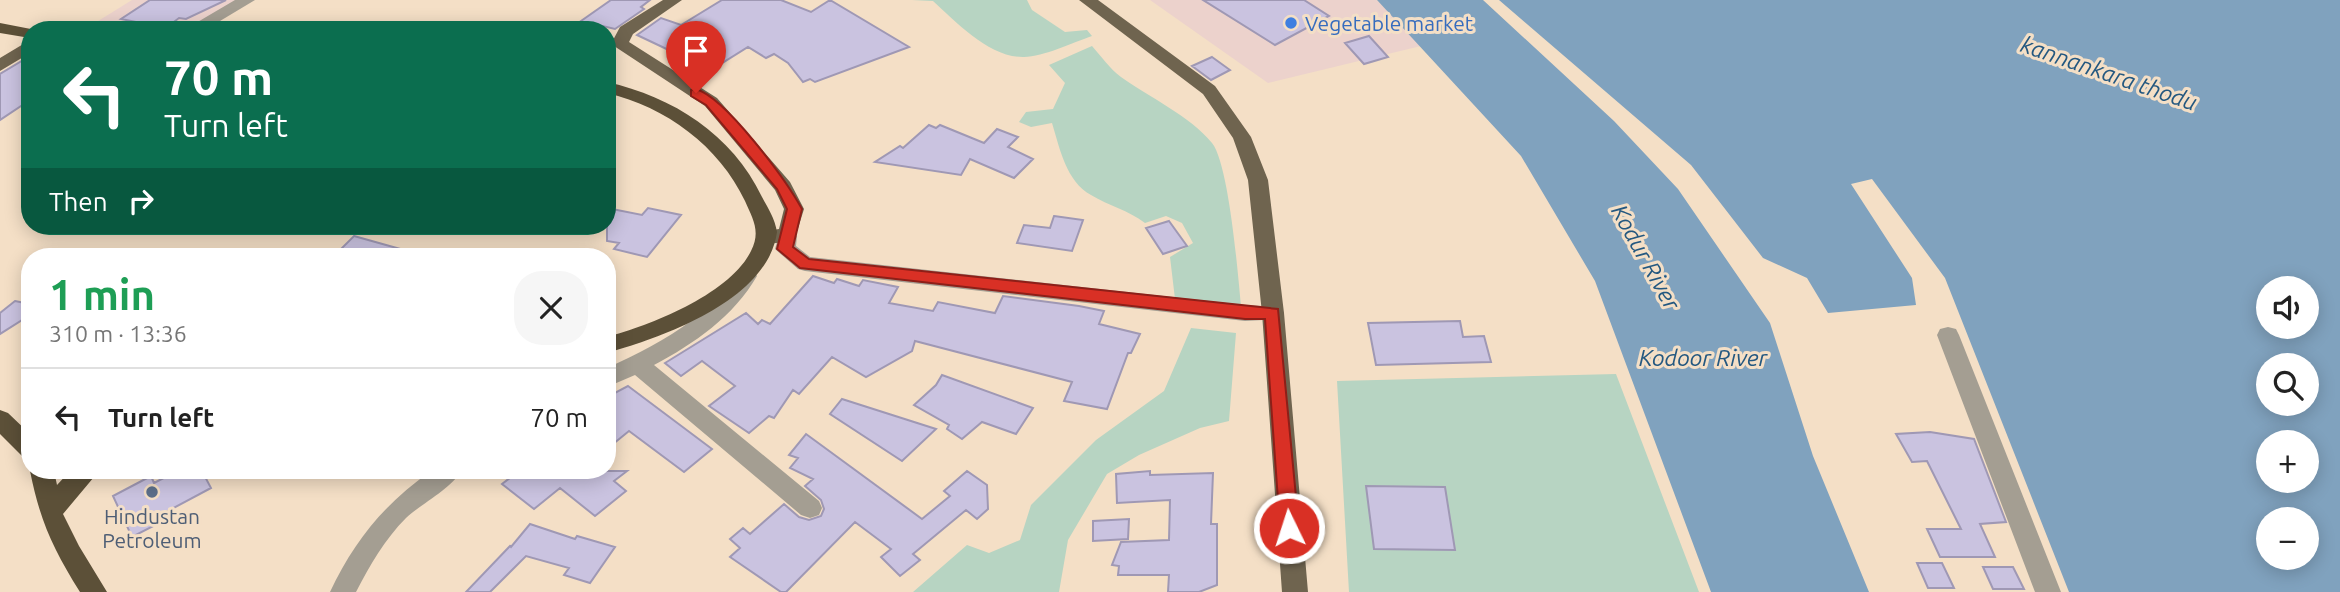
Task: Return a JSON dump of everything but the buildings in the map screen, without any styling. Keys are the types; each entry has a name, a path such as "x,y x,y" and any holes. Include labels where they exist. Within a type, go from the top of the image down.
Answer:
{"highway":[{"path":"0,28 21,32"},
{"path":"616,90 660,104 697,130 738,170 767,228 777,236 750,271 725,293 687,315 616,342"},
{"path":"0,419 21,440"},
{"path":"44,479 50,512 70,554 94,592"},
{"path":"50,512 76,479"}],"main road":[{"path":"674,0 626,31 620,44 711,102 757,155 783,187 794,209 777,236"},
{"path":"1087,0 1209,90 1236,126 1258,180 1273,313 1295,592"},
{"path":"0,66 21,51"}],"street":[{"path":"208,21 247,0"},
{"path":"777,236 785,249 805,264 1245,313 1273,313"},
{"path":"616,374 691,333 729,302 750,271"},
{"path":"1948,335 2048,592"},
{"path":"637,364 810,508"},
{"path":"342,592 369,541 384,522 403,503 438,479"}],"shaded area":[{"path":"132,0 244,0 203,21 98,21"},
{"name":"Vegetable market","path":"1150,0 1377,0 1421,46 1268,83"}],"green space":[{"path":"912,0 1027,0 1032,10 1065,32 1087,30 1092,36 1040,55 1011,56 975,38 933,1"},
{"path":"1092,46 1117,74 1181,116 1212,143 1218,155 1228,196 1241,306 1175,299 1170,257 1193,243 1182,223 1166,216 1145,223 1091,195 1075,182 1070,173 1052,123 1031,127 1019,122 1026,112 1053,109 1065,83 1049,65"},
{"path":"1191,328 1236,333 1229,421 1200,428 1139,455 1107,474 1068,540 1059,592 913,592 967,545 989,553 1020,540 1031,505 1096,440 1164,391"},
{"path":"1616,374 1699,592 1349,592 1337,381"}],"water":[{"name":"Kodoor River","path":"1377,0 1483,0 1614,121 1678,189 1770,323 1813,456 1869,592 1711,592 1595,281 1521,156"},
{"name":"kannankara thodu","path":"1499,0 2340,0 2340,592 2069,592 1945,278 1872,179 1851,184 1912,278 1916,305 1828,313 1807,278 1763,258 1691,165"}],"place":[{"name":"Vegetable market","path":"1291,23"},
{"name":"Hindustan Petroleum","path":"152,492"}],"route":[{"path":"696,93 711,102 783,187 794,209 785,249 805,264 1245,313 1273,313 1289,528"}],"water label":[{"name":"Kodur River","path":"1646,257"}]}
